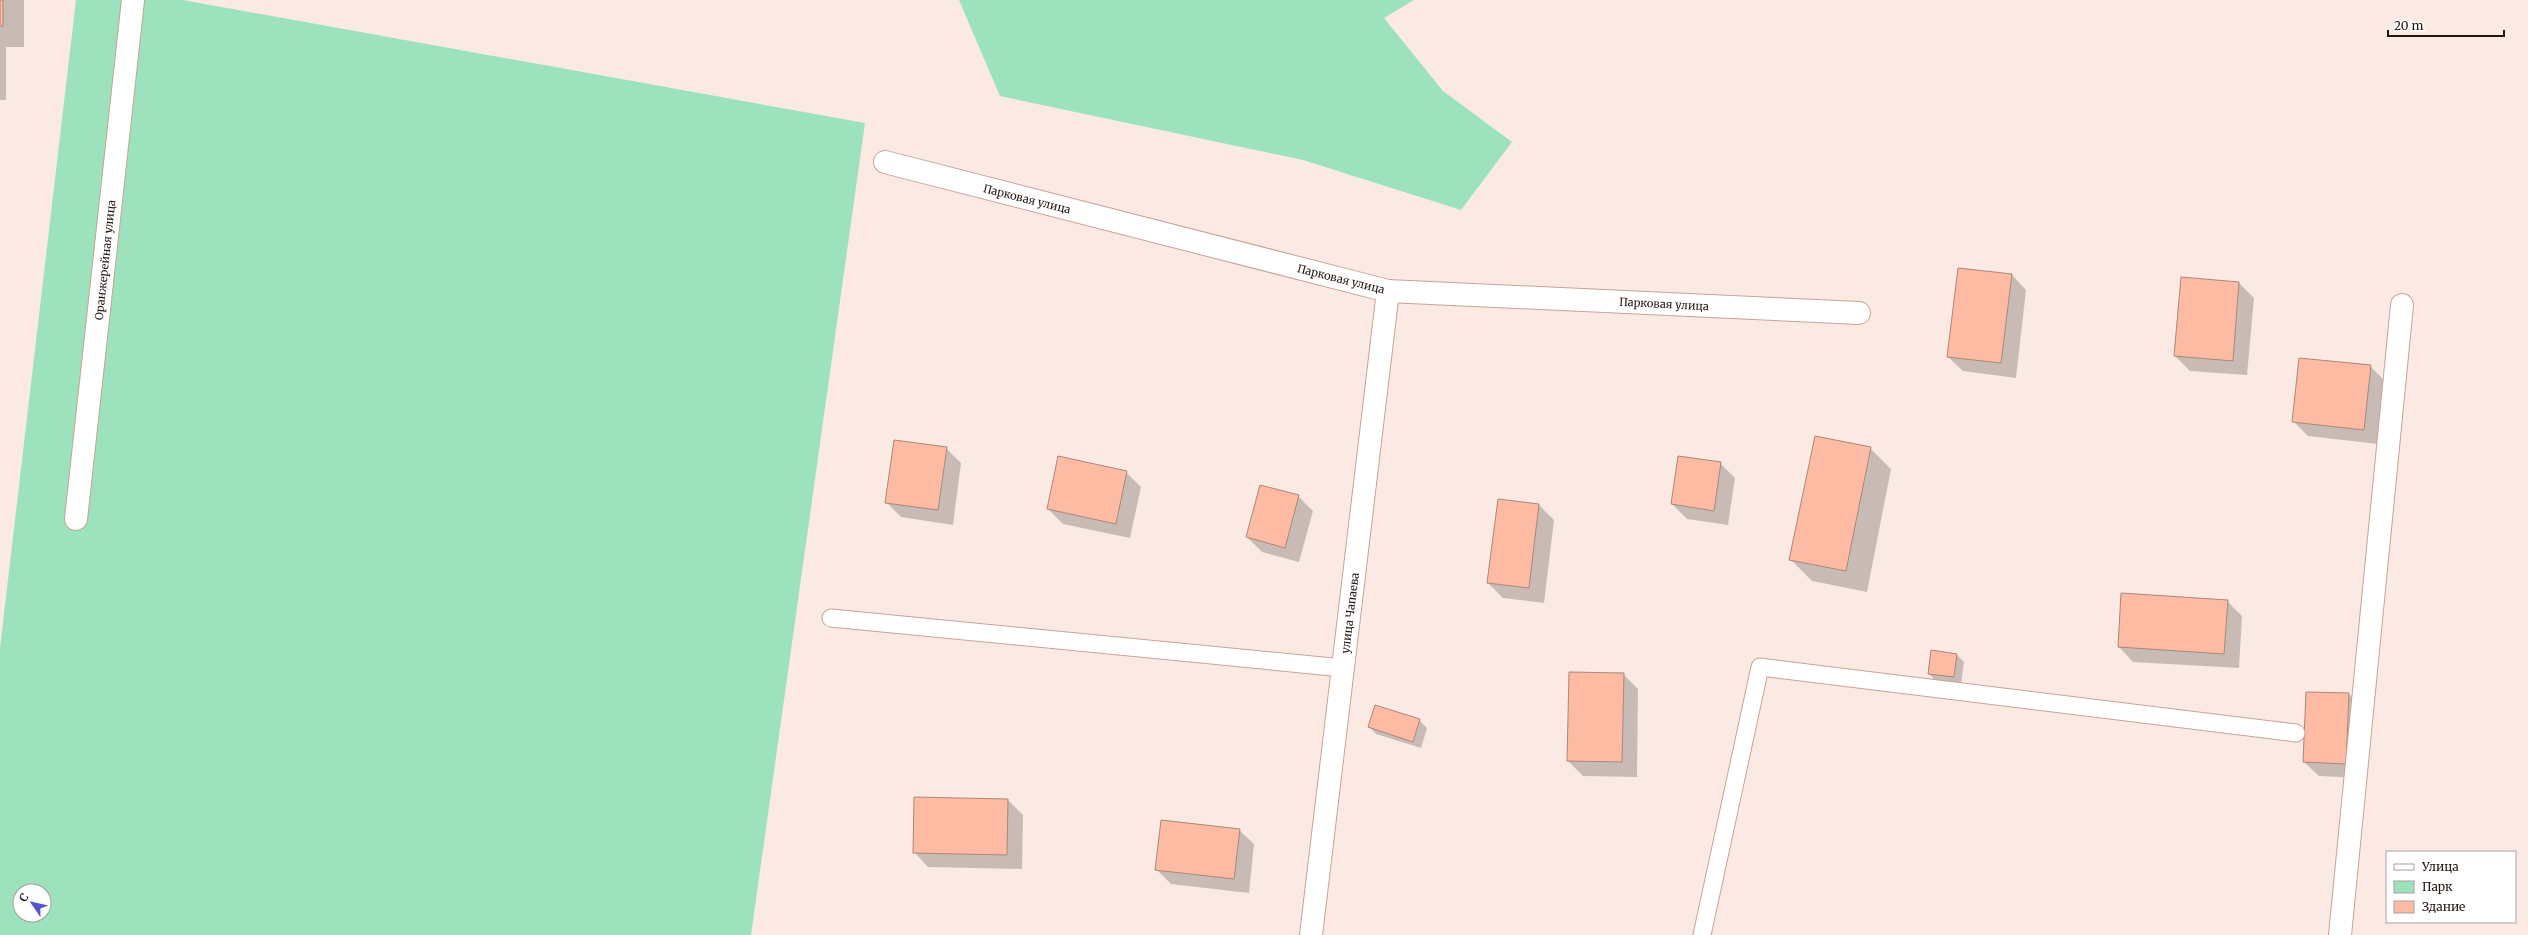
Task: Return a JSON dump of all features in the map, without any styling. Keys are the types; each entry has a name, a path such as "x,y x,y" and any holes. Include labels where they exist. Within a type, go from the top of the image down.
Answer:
{"street":[{"name":"Оранжерейная улица","path":"76,520 133,0"},
{"name":"Парковая улица","path":"885,162 1388,291 1859,313"},
{"name":"улица Чапаева","path":"1311,935 1388,291"},
{"path":"2340,935 2402,305"}],"lane":[{"path":"831,618 1343,668"},
{"path":"1702,935 1760,667 2296,734"}],"green space":[{"path":"76,0 183,0 865,123 751,935 0,935 0,648"},
{"path":"959,0 1414,0 1384,18 1443,91 1512,142 1461,210 1303,160 1000,96"}],"building":[{"path":"0,0 3,0 3,26 0,26"},
{"path":"1958,268 2012,274 2001,363 1947,357"},
{"path":"2181,277 2239,282 2233,361 2174,356"},
{"path":"2299,358 2371,365 2364,430 2292,422"},
{"path":"1815,436 1871,447 1846,571 1789,560"},
{"path":"894,440 947,447 938,510 885,503"},
{"path":"1058,456 1127,471 1116,524 1047,509"},
{"path":"1678,456 1721,462 1714,511 1671,504"},
{"path":"1260,485 1299,495 1285,548 1246,537"},
{"path":"1498,499 1539,504 1529,588 1487,583"},
{"path":"2121,593 2228,600 2224,654 2118,647"},
{"path":"1931,650 1957,654 1954,677 1928,674"},
{"path":"1569,672 1624,673 1622,762 1567,761"},
{"path":"2306,692 2349,693 2346,764 2303,762"},
{"path":"1375,705 1420,719 1413,742 1368,727"},
{"path":"914,797 1008,799 1007,855 913,853"},
{"path":"1161,820 1240,829 1234,879 1155,870"}]}
